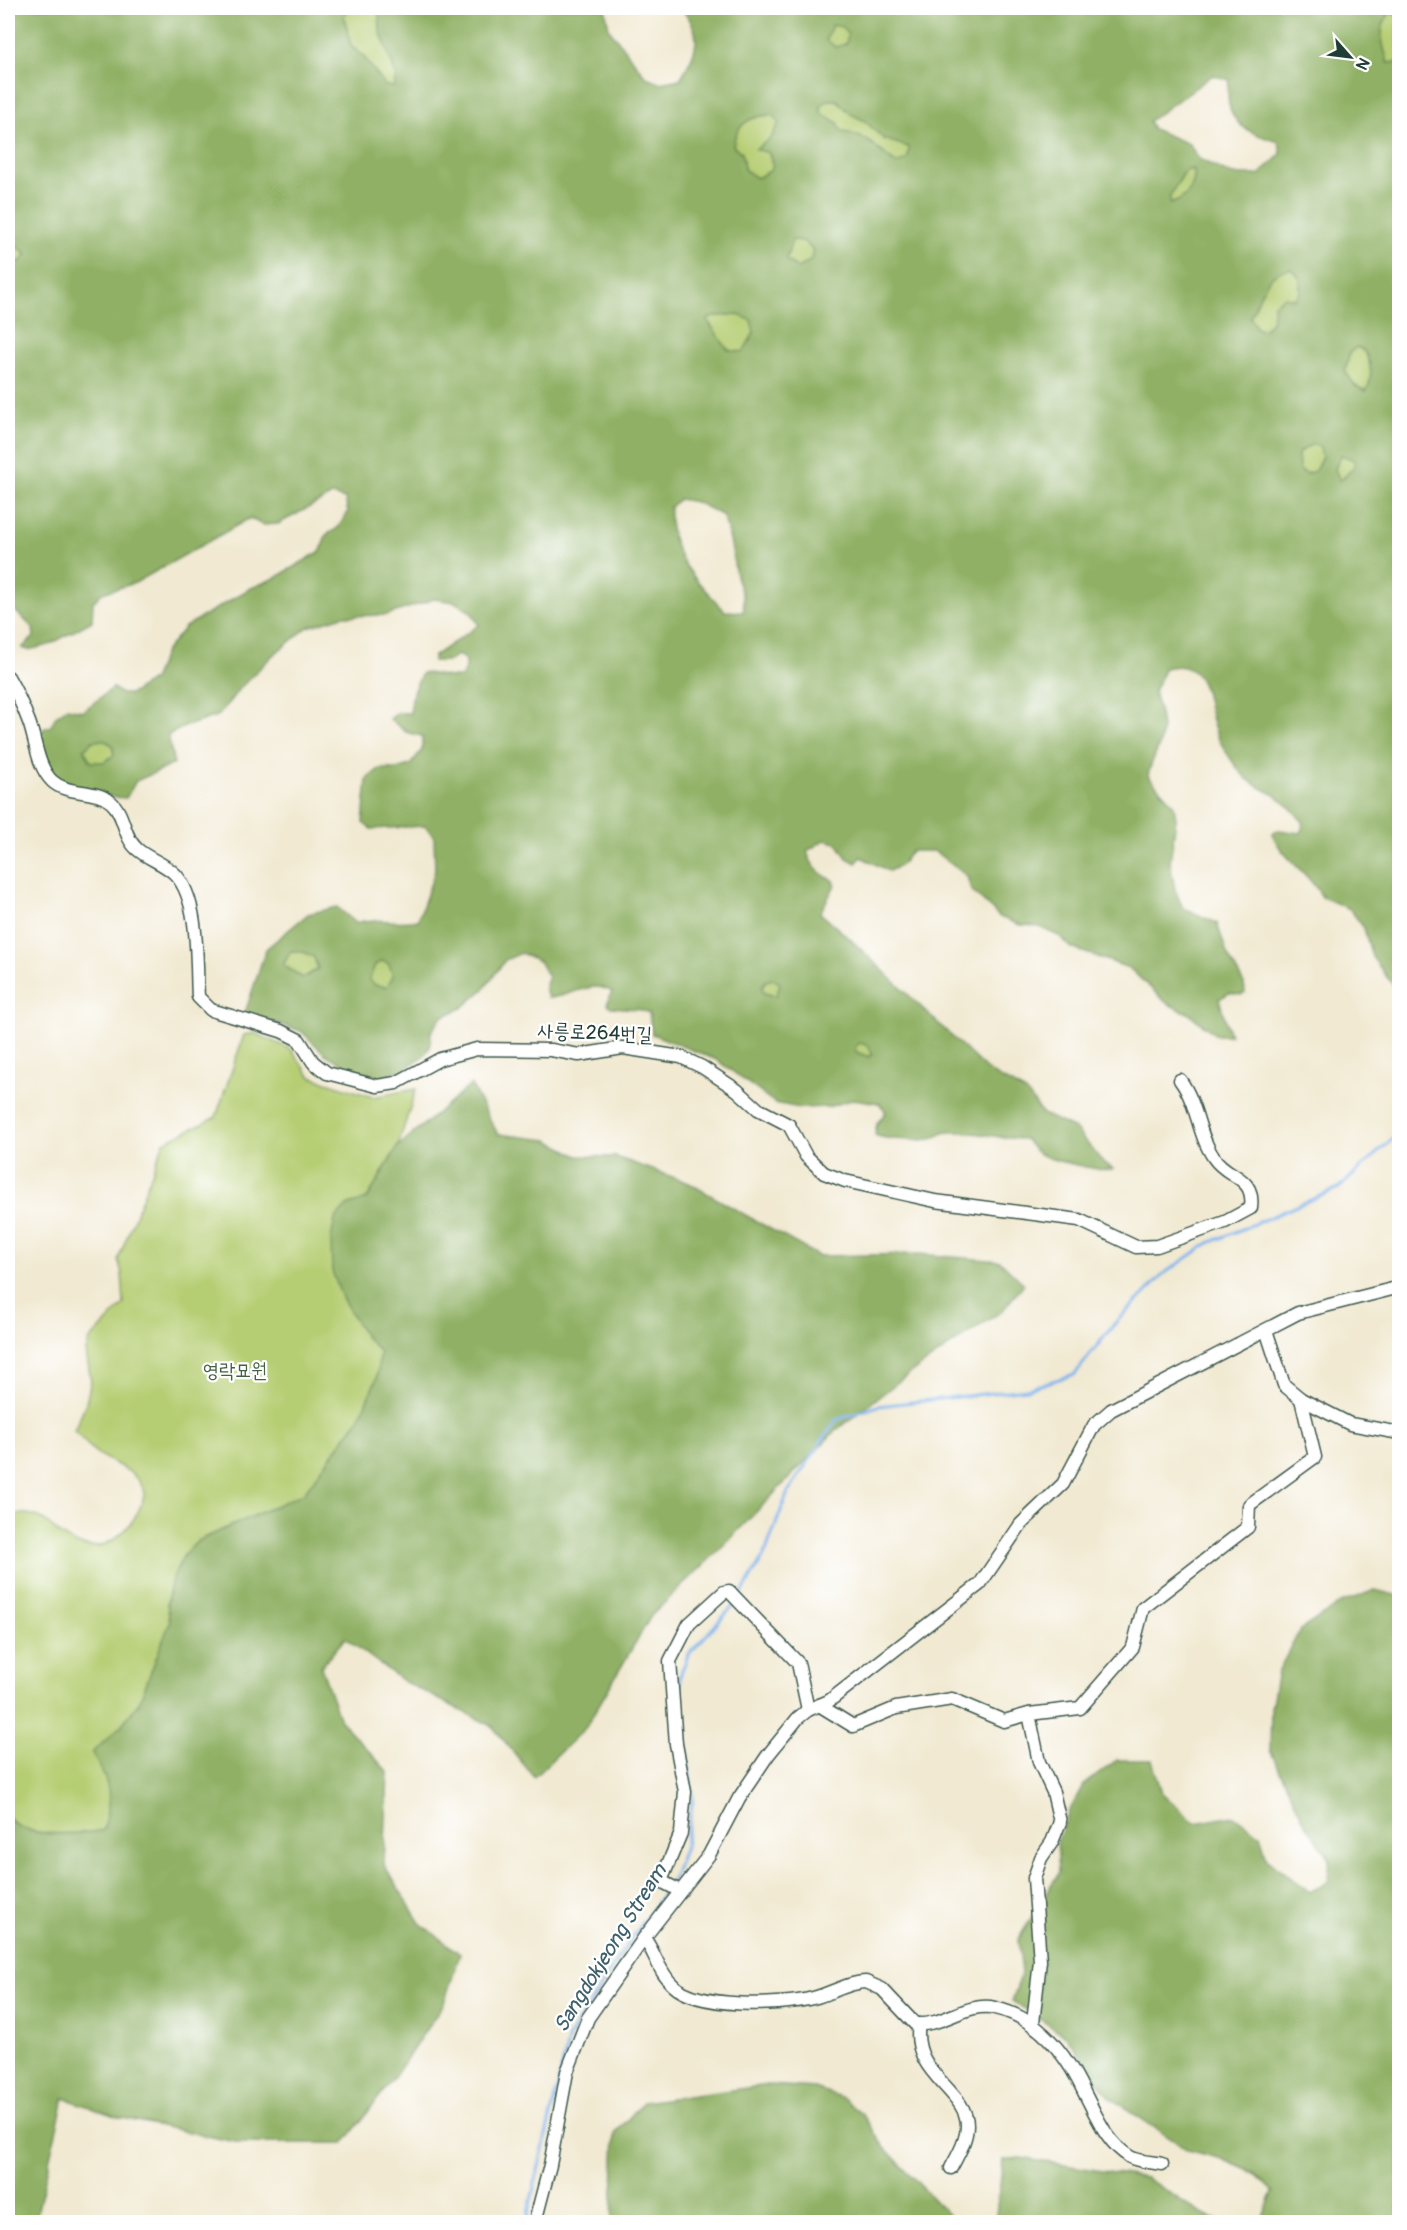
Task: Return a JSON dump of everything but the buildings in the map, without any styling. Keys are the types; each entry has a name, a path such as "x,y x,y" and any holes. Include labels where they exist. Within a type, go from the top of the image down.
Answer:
{"street":[{"name":"사릉로264번길","path":"8,677 29,722 40,762 51,780 63,788 104,798 113,804 126,835 137,849 175,874 185,889 195,937 198,997 211,1010 225,1016 281,1031 299,1040 313,1062 327,1072 377,1086 396,1083 440,1059 477,1049 551,1050 579,1055 623,1048 681,1057 702,1067 737,1090 758,1109 789,1125 806,1156 824,1173 845,1181 935,1201 1080,1220 1136,1247 1157,1246 1225,1222 1251,1208 1252,1198 1245,1182 1213,1158 1193,1100 1180,1080"},
{"path":"535,2223 550,2164 567,2072 578,2037 602,1996 678,1890 709,1855 740,1798 768,1755 798,1718 829,1701 980,1584 1022,1524 1064,1484 1094,1425 1111,1410 1298,1313 1400,1287"},
{"path":"1266,1330 1284,1385 1301,1399 1350,1424 1400,1433"},
{"path":"678,1890 661,1881 681,1833 684,1792 676,1744 670,1661 689,1624 724,1592 729,1591 798,1663 813,1708 853,1726 896,1708 952,1699 1004,1721 1029,1714 1080,1707 1133,1647 1143,1608 1248,1527 1250,1505 1315,1456 1301,1399"},
{"path":"1029,1714 1039,1762 1053,1792 1060,1822 1052,1842 1041,1858 1034,1878 1040,1961 1033,2023"},
{"path":"644,1938 668,1981 688,1994 712,2000 769,2004 809,1999 860,1982 872,1983 882,1989 918,2024 922,2058 966,2116 965,2138 951,2168"},
{"path":"918,2024 986,2006 1012,2013 1033,2023 1071,2068 1103,2130 1115,2143 1136,2159 1162,2164"}],"green space":[{"path":"8,8 347,8 344,16 351,46 364,57 385,86 394,87 396,75 380,30 379,8 605,8 609,29 646,77 661,83 680,79 694,51 696,35 689,17 681,8 722,10 729,8 1399,8 1399,32 1398,14 1390,13 1383,25 1382,37 1388,63 1400,62 1399,993 1372,957 1364,928 1350,909 1322,897 1317,888 1276,842 1272,833 1279,830 1300,833 1304,823 1284,802 1250,781 1238,769 1219,740 1199,678 1191,670 1180,666 1165,668 1154,691 1162,732 1148,776 1174,805 1176,819 1170,862 1175,890 1183,908 1217,923 1227,954 1244,984 1245,993 1240,995 1229,993 1219,999 1230,1035 1216,1035 1188,1013 1168,1004 1129,968 1072,948 1059,936 1037,926 1020,925 1000,917 971,890 967,876 934,851 911,851 901,865 889,871 861,857 856,863 847,858 837,843 824,840 807,851 816,868 823,875 832,879 835,885 820,913 989,1072 1026,1092 1043,1114 1075,1129 1102,1161 1113,1169 1075,1165 1044,1156 1036,1152 1025,1139 957,1132 947,1132 924,1140 881,1137 875,1135 877,1123 886,1112 879,1103 854,1099 828,1107 800,1108 775,1103 717,1060 652,1034 649,1013 638,1009 611,1007 607,1004 612,992 604,988 588,988 548,998 545,989 548,977 539,961 521,953 505,960 484,989 462,1008 441,1017 431,1032 430,1047 424,1056 403,1070 379,1078 346,1066 325,1054 301,1031 245,1013 266,949 308,914 337,907 356,923 372,920 402,922 418,920 435,871 434,836 425,826 371,829 363,823 367,779 379,769 396,769 410,765 422,750 422,736 406,732 390,719 397,713 410,713 413,692 422,673 461,677 466,668 464,658 457,655 448,661 433,661 434,656 479,625 471,612 455,602 434,599 387,615 343,616 308,627 272,656 239,689 219,715 168,735 174,764 136,781 126,798 100,795 64,782 54,773 39,738 43,729 51,726 56,716 67,708 83,711 113,688 122,694 131,694 153,680 165,652 185,627 249,589 275,578 321,551 326,535 338,528 348,512 345,499 332,495 278,524 262,525 250,518 135,583 102,593 93,602 92,621 49,645 28,650 22,648 34,637 33,628 8,604 8,255 9,260 20,262 26,256 26,252 17,247 8,250","holes":["832,25 842,27 848,35 846,44 836,47 826,40","1213,75 1229,80 1229,106 1238,123 1255,134 1279,142 1281,154 1259,175 1232,175 1199,159 1189,144 1153,129 1149,121","828,100 837,100 851,114 865,121 884,139 909,147 908,159 897,164 860,136 842,132 838,123 821,113 821,105","773,115 779,123 771,138 756,149 769,153 773,166 770,171 757,178 744,169 742,153 733,146 737,131 751,119","1194,169 1192,186 1189,191 1181,199 1170,204 1170,196 1185,171","792,240 803,241 813,250 811,260 798,268 786,260","1291,269 1300,278 1300,292 1295,299 1284,297 1274,304 1272,320 1264,330 1257,329 1250,317 1270,279 1275,274","736,314 751,320 754,333 743,352 728,350 707,320","1357,347 1366,354 1371,373 1366,391 1355,386 1345,371 1350,352","1312,444 1320,447 1322,457 1315,471 1306,474 1299,470 1298,453","1341,455 1354,460 1354,467 1340,481 1335,469","679,499 696,502 722,515 743,598 743,612 725,611 685,565 673,539 670,507","104,740 112,745 114,755 104,762 91,762 84,749 93,741","291,951 301,951 314,957 318,969 303,978 283,965","382,961 389,964 393,976 387,987 375,985 369,980 375,965","774,979 780,984 776,996 764,993 762,988 765,981","860,1043 869,1046 872,1054 869,1057 856,1052 855,1047"]},
{"path":"347,8 379,8 380,30 396,75 395,87 385,86 364,57 351,46 344,16"},
{"path":"1390,13 1398,14 1399,62 1388,63 1382,31"},
{"path":"837,25 845,28 848,36 845,44 837,47 829,44 826,36 829,28"},
{"path":"828,100 837,100 851,114 865,121 884,139 909,147 908,159 898,164 860,136 842,132 838,123 820,113 821,105"},
{"path":"773,115 779,123 771,138 756,149 769,153 773,167 757,178 744,169 742,153 733,146 734,138 741,126 751,119"},
{"path":"1194,169 1189,191 1185,196 1169,204 1170,196 1185,171"},
{"path":"792,239 803,241 813,250 811,260 798,268 786,260"},
{"path":"17,246 23,248 25,254 23,260 17,262 11,260 9,254 11,248"},
{"path":"1280,269 1291,269 1300,278 1300,292 1295,299 1284,297 1264,331 1257,329 1250,318 1267,280"},
{"path":"736,314 751,320 754,333 743,352 728,350 707,320"},
{"path":"1357,347 1366,354 1369,360 1371,373 1366,391 1355,386 1345,371 1350,352"},
{"path":"1312,444 1320,447 1322,457 1315,471 1306,474 1299,470 1298,453"},
{"path":"1341,455 1354,459 1354,467 1340,482 1335,469"},
{"path":"104,740 112,745 114,755 104,762 91,762 84,749 93,741"},
{"path":"291,951 301,951 314,957 318,969 303,978 283,965"},
{"path":"382,961 389,964 393,976 387,987 375,985 369,980 375,965"},
{"path":"774,979 780,984 776,996 764,993 762,988 765,981"},
{"name":"영락묘원","path":"254,1033 291,1049 311,1077 373,1097 416,1089 398,1146 367,1199 347,1206 364,1335 380,1352 377,1377 359,1419 304,1493 198,1541 184,1555 172,1579 167,1603 170,1622 139,1703 120,1727 93,1753 109,1790 104,1831 52,1833 26,1829 15,1824 8,1817 8,1517 21,1514 39,1517 67,1539 89,1547 112,1541 137,1514 145,1492 135,1476 94,1451 74,1431 86,1403 91,1381 86,1351 89,1341 124,1304 122,1273 118,1260 164,1142 216,1117 244,1035"},
{"path":"860,1042 869,1046 872,1053 869,1057 856,1052 855,1047"},
{"path":"471,1085 498,1134 548,1140 578,1156 616,1157 689,1183 818,1256 919,1254 1000,1261 1024,1284 1003,1310 902,1379 835,1431 651,1616 586,1727 534,1777 492,1726 403,1681 345,1638 321,1667 340,1720 388,1772 384,1865 420,1923 460,1954 444,2003 393,2079 344,2143 240,2143 118,2117 64,2098 35,2222 8,2222 8,1817 15,1824 26,1829 53,1834 104,1830 108,1790 92,1753 120,1727 139,1703 170,1622 167,1603 172,1579 184,1555 198,1541 304,1493 359,1419 377,1377 380,1352 364,1335 342,1298 332,1271 331,1239 335,1219 347,1206 367,1199 398,1146"},
{"path":"1375,1590 1399,1596 1399,2222 1246,2222 1262,2219 1273,2192 1254,2173 1222,2159 1188,2150 1109,2097 1066,2036 1012,2001 1022,1973 1018,1940 1059,1872 1057,1842 1083,1786 1117,1760 1152,1760 1162,1793 1195,1823 1234,1816 1260,1835 1267,1859 1309,1892 1328,1883 1330,1859 1305,1823 1270,1750 1271,1708 1278,1672 1300,1630 1341,1603"},
{"path":"769,2085 815,2088 843,2098 863,2115 885,2148 955,2222 612,2222 615,2134 643,2102"},
{"path":"1020,2158 1146,2178 1200,2213 1221,2222 995,2222 1003,2160"}],"waterway":[{"name":"Sangdokjeong Stream","path":"739,1598 764,1556 788,1492 836,1420 878,1406 1027,1389 1075,1374 1115,1323 1165,1273 1209,1243 1339,1188 1400,1132"},
{"name":"Sangdokjeong Stream","path":"672,1882 685,1846 693,1799 682,1718 680,1676 688,1655 735,1604"},
{"name":"Sangdokjeong Stream","path":"526,2222 569,2037 625,1948 668,1887"}]}
